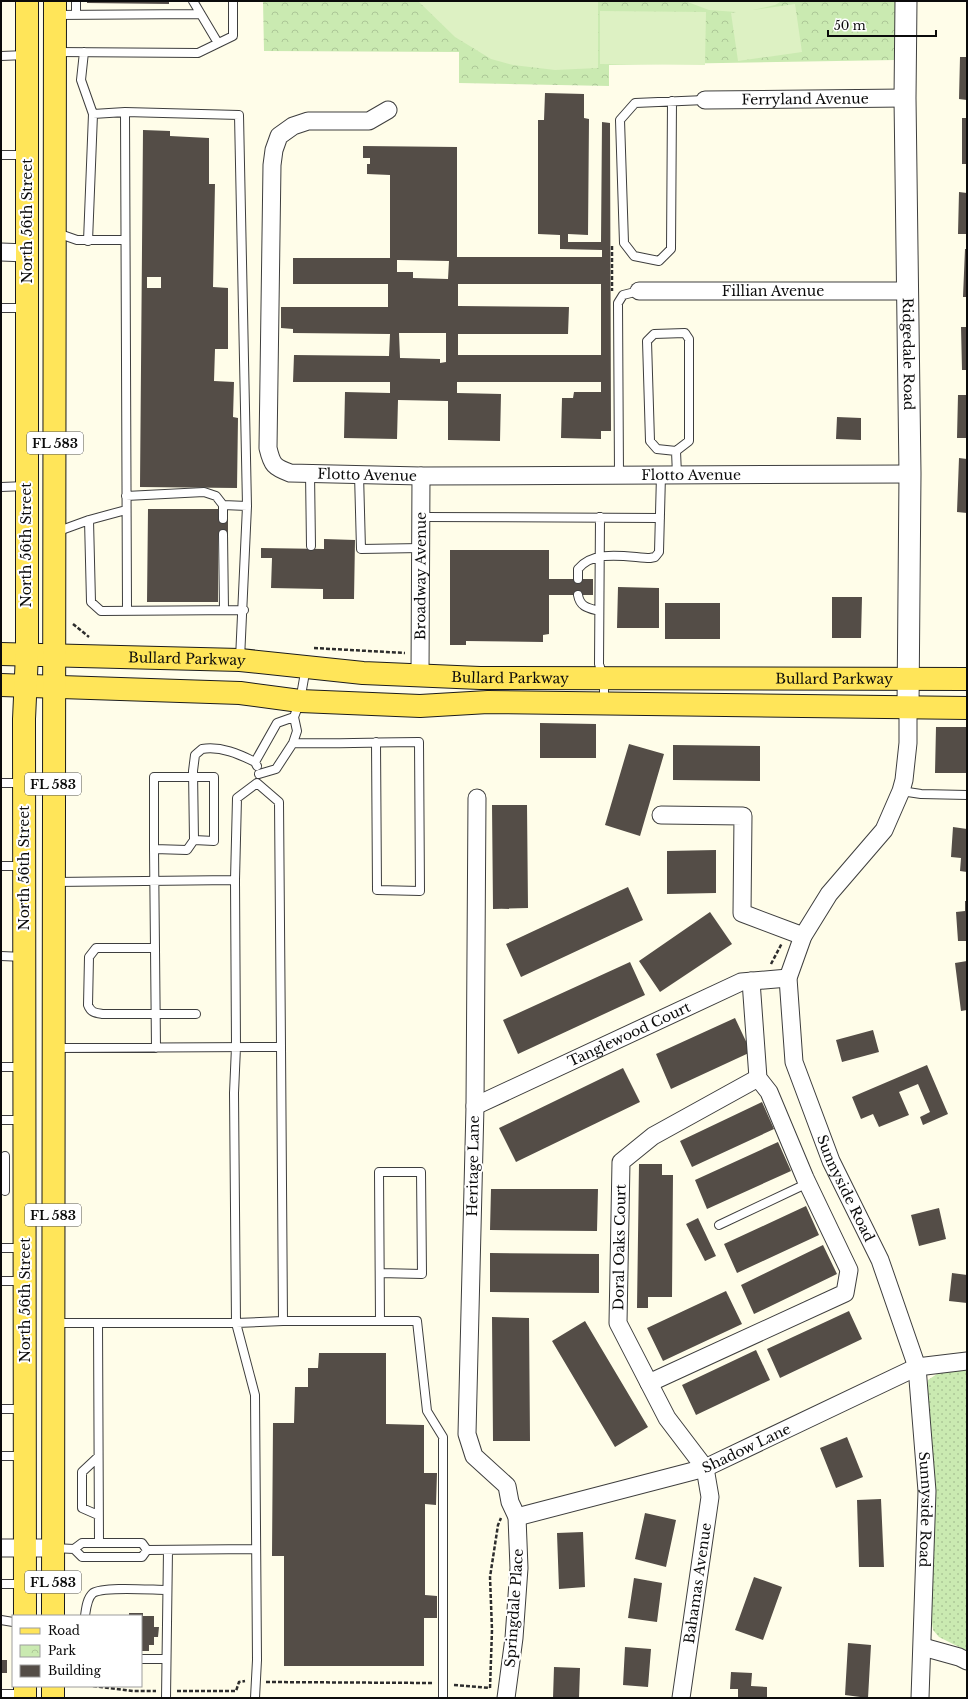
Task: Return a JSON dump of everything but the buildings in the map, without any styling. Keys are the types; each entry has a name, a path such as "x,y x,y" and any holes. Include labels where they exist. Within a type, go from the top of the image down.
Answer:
{"main road":[{"name":"North 56th Street","path":"25,1615 25,1281 24,1248 12,1191 12,1156 24,1120 24,782 25,685 27,654 27,1"},
{"path":"38,1 38,38 45,47 54,52"},
{"name":"North 56th Street","path":"53,1615 53,736 55,686 54,52 62,10"},
{"path":"26,146 42,222 54,232"},
{"path":"27,253 34,254 42,274 44,368 54,390"},
{"name":"Bullard Parkway","path":"1,654 240,660 309,657 363,673 420,675 604,679 967,679"},
{"name":"Bullard Parkway","path":"1,685 240,693 297,709 420,706 488,702 967,708"},
{"path":"24,956 34,967 37,982 40,1064 42,1077 53,1097"},
{"path":"12,1191 34,1193 38,1205 40,1287 46,1312 53,1323"},
{"path":"53,1687 53,1698"}],"street":[{"name":"Ridgedale Road","path":"906,1 906,291 910,474 908,708"},
{"name":"Ferryland Avenue","path":"705,100 905,98"},
{"name":"Flotto Avenue","path":"388,110 369,121 308,121 293,126 279,136 274,150 272,165 268,448 271,460 276,468 290,473 421,476 910,474"},
{"path":"1,252 27,253"},
{"name":"Fillian Avenue","path":"639,291 906,291"},
{"name":"Broadway Avenue","path":"420,675 421,476"},
{"name":"Sunnyside Road","path":"908,708 906,763 901,791 884,830 829,894 803,936 788,978 794,1062 831,1161 880,1260 917,1367 927,1491 923,1647 920,1698"},
{"name":"Heritage Lane","path":"477,798 475,1106 467,1434 474,1456 507,1486 509,1496 518,1517"},
{"path":"661,814 743,816 742,913 803,936"},
{"name":"Tanglewood Court","path":"475,1106 741,982 788,978"},
{"path":"649,1384 846,1293 849,1270 808,1183 769,1092 758,1078 751,981"},
{"name":"Doral Oaks Court","path":"705,1468 667,1418 618,1323 621,1162 653,1136 758,1078"},
{"name":"Shadow Lane","path":"518,1517 705,1468 917,1367 967,1361"},
{"name":"Bahamas Avenue","path":"681,1698 710,1497 705,1468"},
{"name":"Springdale Place","path":"498,1696 514,1638 519,1576 518,1517"},
{"path":"1,1548 52,1548"},
{"path":"923,1647 959,1656 967,1661"}],"lane":[{"path":"62,10 76,1"},
{"path":"193,1 218,43"},
{"path":"54,52 198,53 233,36 233,1"},
{"path":"62,10 200,14"},
{"path":"84,52 81,80 94,114 88,241"},
{"path":"1,56 27,55"},
{"path":"672,101 671,249 659,261 634,256 624,243 620,120 635,103 672,101 705,100"},
{"path":"94,114 125,112 239,116 247,506 244,610 240,660"},
{"path":"125,112 126,610"},
{"path":"1,155 26,146"},
{"path":"54,232 77,240 126,240"},
{"path":"619,475 618,303 623,295 639,291"},
{"path":"1,308 27,308"},
{"path":"578,579 578,569 583,563 600,556 650,558 655,556 660,548 660,518 669,475 676,451 689,441 689,339 684,333 654,334 648,341 650,441 657,449 676,451"},
{"path":"310,474 311,546"},
{"path":"359,474 361,549 421,548"},
{"path":"1,487 26,486"},
{"path":"126,496 204,492 216,496 223,506 223,519"},
{"path":"223,506 247,506"},
{"path":"55,532 89,520 126,510"},
{"path":"421,517 660,518"},
{"path":"600,517 599,664 604,679 604,704"},
{"path":"89,520 91,602 101,611 244,610"},
{"path":"223,534 224,610"},
{"path":"578,595 580,602 584,606 599,611"},
{"path":"259,774 276,769 293,743 297,732 297,709 309,657"},
{"path":"255,1698 257,1676 255,1395 236,1323 234,1093 236,1047 235,880 238,798 257,783 259,774 256,762 277,723 297,709"},
{"path":"293,743 376,742 419,742 420,891 378,890 376,742"},
{"path":"154,849 187,850 194,840 193,777 195,755 202,749 221,749 238,754 256,762"},
{"path":"156,1048 154,777 214,777 214,840 194,840"},
{"path":"1,782 24,782"},
{"path":"257,783 279,802 283,1321"},
{"path":"901,791 921,794 967,795"},
{"path":"1,866 24,866"},
{"path":"53,882 235,880"},
{"path":"155,948 96,948 89,956 88,1005 94,1013 196,1014"},
{"path":"1,956 24,956"},
{"path":"53,1048 281,1047"},
{"path":"1,1067 24,1066"},
{"path":"1,1120 24,1120"},
{"path":"380,1274 422,1274 421,1172 379,1172 380,1321"},
{"path":"720,1225 808,1183"},
{"path":"1,1248 24,1248"},
{"path":"1,1281 25,1281"},
{"path":"53,1323 417,1321 427,1411 443,1437 443,1698"},
{"path":"98,1323 99,1543"},
{"path":"1,1409 25,1409"},
{"path":"1,1456 25,1456"},
{"path":"98,1457 82,1472 82,1508 98,1515"},
{"path":"74,1549 82,1543 142,1543 147,1550"},
{"path":"52,1548 74,1549 82,1556 142,1557 147,1550"},
{"path":"147,1550 256,1549"},
{"path":"166,1698 168,1550"},
{"path":"1,1584 25,1584"},
{"path":"85,1615 86,1604 92,1594 102,1590 167,1590"},
{"path":"1,1620 12,1622"},
{"path":"142,1659 166,1659"},
{"path":"1,1694 25,1693"}],"path":[{"path":"68,620 90,638"},
{"path":"309,657 407,653"},
{"path":"768,969 783,942"},
{"path":"490,1688 492,1630 490,1577 498,1524 509,1496"},
{"path":"278,1683 443,1684 490,1688 498,1696"}],"green space":[{"path":"263,1 896,1 896,60 609,65 609,86 459,83 459,52 264,51"},
{"path":"418,1 598,1 598,68 555,70 513,65 491,59 455,37"},
{"path":"685,1 782,1 775,5 753,10 795,4 802,52 738,61 731,13 736,12 709,10"},
{"path":"600,11 706,12 705,65 600,64"},
{"path":"967,1366 967,1651 939,1637 933,1630 931,1616 934,1545 934,1470 926,1394 928,1380 940,1372"}]}
